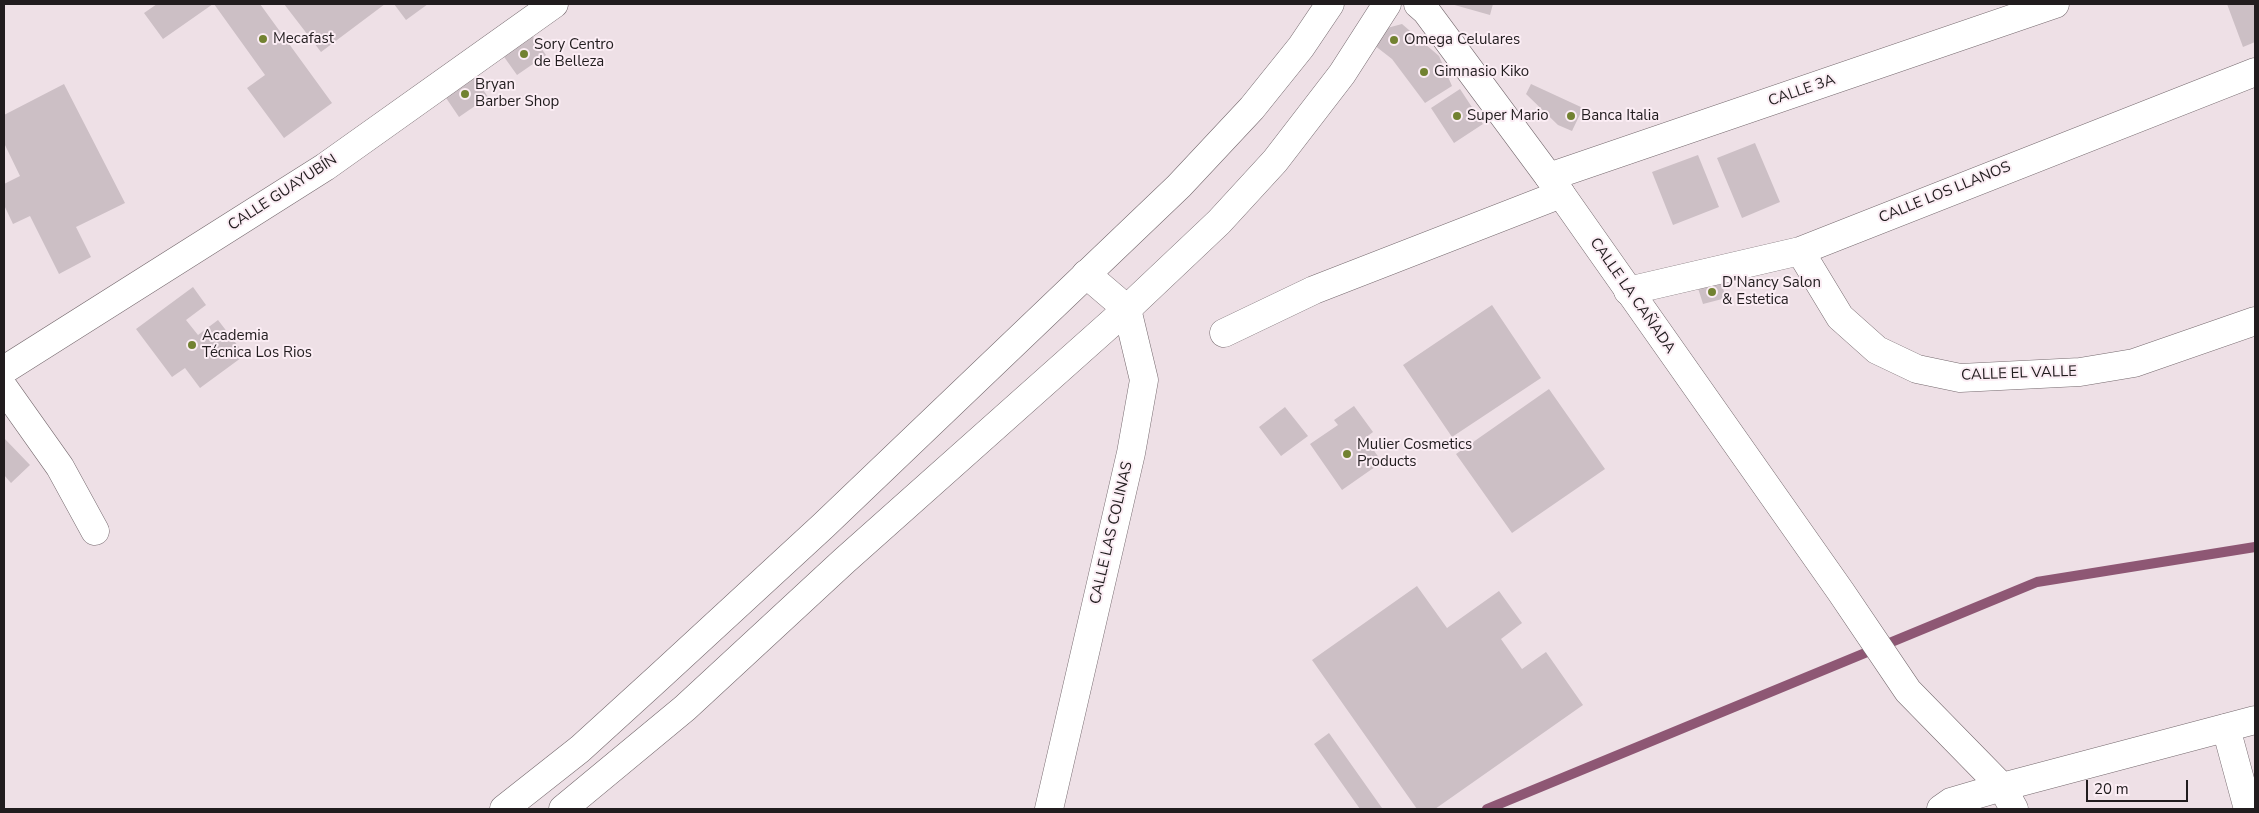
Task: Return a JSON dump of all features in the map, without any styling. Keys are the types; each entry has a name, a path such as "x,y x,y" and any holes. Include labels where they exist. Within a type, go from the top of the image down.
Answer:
{"street":[{"name":"CALLE GUAYUBÍN","path":"4,370 325,168 531,12 554,4"},
{"path":"504,809 580,749 823,526 1179,186 1252,108 1300,47 1330,4"},
{"path":"563,809 685,708 844,560 1127,309 1219,222 1275,161 1342,74 1386,4"},
{"name":"CALLE LA CAÑADA","path":"1418,4 1426,11 1555,186 1841,592 1908,691 2008,798"},
{"name":"CALLE 3A","path":"1224,333 1314,290 1555,186 2055,4"},
{"name":"CALLE LOS LLANOS","path":"1628,291 1800,251 2255,72"},
{"name":"CALLE EL VALLE","path":"1800,251 1840,317 1877,350 1917,369 1960,378 2080,372 2134,363 2255,321"},
{"path":"1086,274 1127,309"},
{"name":"CALLE LAS COLINAS","path":"1049,809 1131,453 1144,380 1127,309"},
{"path":"4,388 60,467 95,531"},
{"path":"1941,809 1950,802 2008,798 2255,720"},
{"path":"2226,728 2248,809"}],"building":[{"path":"157,4 213,4 163,39 144,13"},
{"name":"Mecafast","path":"214,4 260,4 332,103 284,138 247,88 265,75"},
{"path":"284,4 385,4 321,52"},
{"path":"394,4 428,4 406,20"},
{"path":"1451,4 1493,4 1490,15"},
{"path":"2227,4 2255,4 2255,42 2243,47"},
{"name":"Gimnasio Kiko","path":"1402,24 1439,56 1452,86 1425,103 1392,59 1374,45 1387,28"},
{"name":"Sory Centro de Belleza","path":"531,34 546,55 517,75 502,54"},
{"name":"Bryan Barber Shop","path":"471,72 488,97 459,117 442,92"},
{"path":"64,84 125,203 76,227 91,257 59,274 30,216 13,224 4,205 4,184 20,176 4,143 4,115"},
{"path":"1531,84 1583,108 1572,131 1558,125 1526,94"},
{"name":"Super Mario","path":"1460,89 1483,124 1454,143 1431,108"},
{"path":"1755,143 1780,202 1742,218 1717,158"},
{"path":"1698,155 1719,207 1673,225 1652,172"},
{"name":"D'Nancy Salon & Estetica","path":"1720,279 1726,298 1703,304 1697,285"},
{"name":"Academia Técnica Los Rios","path":"193,287 206,305 186,320 198,335 218,320 245,355 200,388 185,368 172,377 136,329"},
{"path":"1492,305 1541,378 1452,437 1403,365"},
{"path":"1549,389 1605,469 1512,533 1456,454"},
{"path":"1354,406 1373,432 1365,438 1382,462 1342,490 1310,444 1338,425 1334,420"},
{"path":"1285,407 1308,436 1281,456 1259,427"},
{"path":"4,438 30,465 11,483 4,475"},
{"path":"1417,586 1447,628 1499,591 1522,623 1501,639 1522,669 1546,652 1583,705 1435,809 1417,809 1312,660"},
{"path":"1329,733 1382,808 1360,809 1314,744"}],"waterway":[{"path":"1487,809 2037,582 2255,547"}],"place":[{"name":"Mecafast","path":"263,39"},
{"name":"Omega Celulares","path":"1394,40"},
{"name":"Sory Centro de Belleza","path":"524,54"},
{"name":"Gimnasio Kiko","path":"1424,72"},
{"name":"Bryan Barber Shop","path":"465,94"},
{"name":"Super Mario","path":"1457,116"},
{"name":"Banca Italia","path":"1571,116"},
{"name":"D'Nancy Salon & Estetica","path":"1712,292"},
{"name":"Academia Técnica Los Rios","path":"192,345"},
{"name":"Mulier Cosmetics Products","path":"1347,454"}]}
